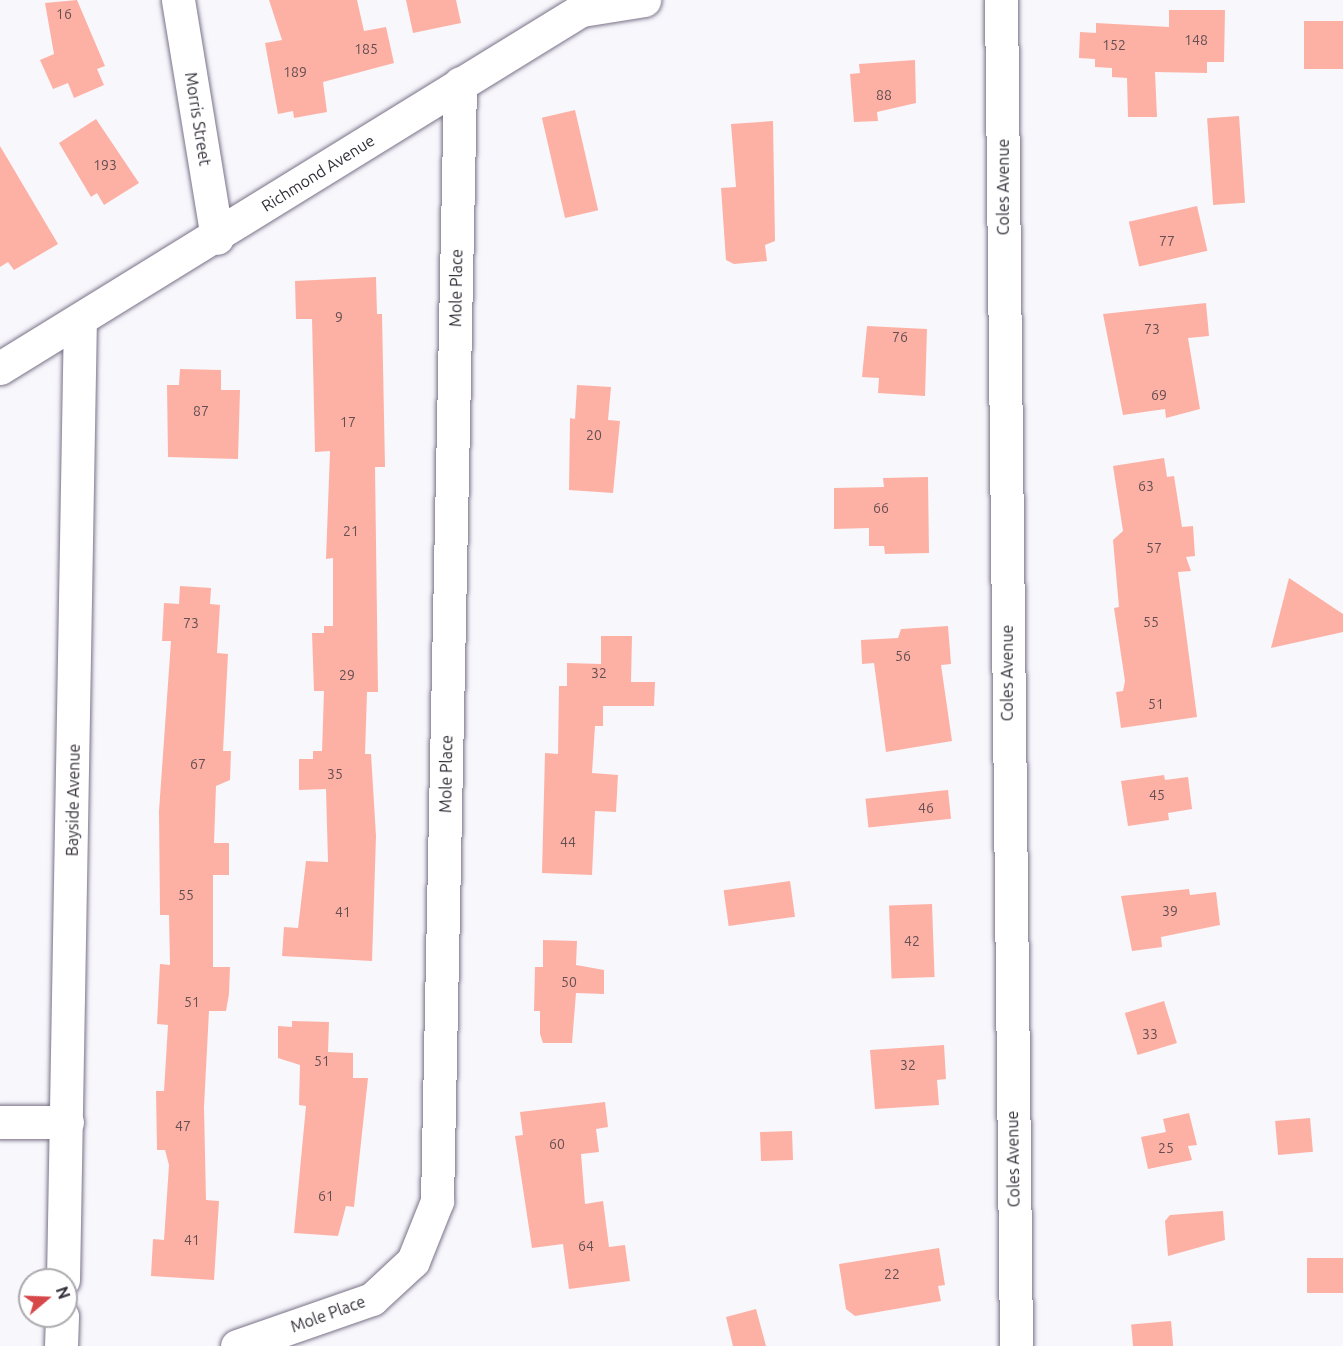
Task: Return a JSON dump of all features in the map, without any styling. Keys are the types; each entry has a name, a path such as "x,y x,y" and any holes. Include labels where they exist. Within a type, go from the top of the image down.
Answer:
{"street":[{"name":"Morris Street","path":"178,0 217,238"},
{"name":"Richmond Avenue","path":"0,368 217,238 460,83 581,10 644,0"},
{"name":"Coles Avenue","path":"1001,0 1016,1346"},
{"name":"Mole Place","path":"237,1346 372,1299 413,1261 437,1201 460,83"},
{"name":"Bayside Avenue","path":"63,1268 80,320"},
{"path":"0,1122 67,1122"},
{"path":"61,1346 62,1328"}],"building":[{"path":"77,0 105,66 97,69 104,85 74,98 68,83 53,89 40,60 54,54 45,3"},
{"path":"269,0 357,0 364,31 386,27 394,63 323,82 327,112 294,118 293,111 278,114 265,43 282,40"},
{"path":"406,0 456,0 461,23 413,33"},
{"path":"1169,10 1225,10 1224,62 1207,62 1207,73 1155,72 1157,117 1128,117 1127,78 1112,77 1112,68 1095,67 1095,59 1079,58 1080,32 1096,33 1096,23 1169,27"},
{"path":"1304,21 1343,21 1343,69 1304,69"},
{"path":"915,60 916,103 877,112 878,121 854,122 850,74 860,73 859,64"},
{"path":"575,110 598,210 565,218 542,118"},
{"path":"1239,116 1245,203 1213,205 1207,118"},
{"path":"96,119 139,183 104,205 97,193 91,197 59,143"},
{"path":"773,121 775,241 765,245 767,261 734,264 726,260 721,188 736,187 731,124"},
{"path":"0,146 58,244 14,270 8,262 0,267"},
{"path":"1197,206 1207,251 1139,267 1129,222"},
{"path":"376,277 377,314 382,314 385,467 375,467 378,692 367,692 365,754 371,754 376,836 372,961 282,956 284,927 298,928 306,861 328,862 326,789 299,790 299,759 313,759 313,751 322,751 324,691 314,691 312,633 324,633 324,626 333,626 333,558 326,559 330,451 315,452 312,319 296,319 295,281"},
{"path":"1206,303 1209,336 1188,338 1200,409 1166,418 1165,409 1123,415 1103,314"},
{"path":"867,326 927,329 925,396 878,393 879,378 862,377"},
{"path":"180,369 221,370 221,390 240,390 238,459 168,457 167,385 179,385"},
{"path":"577,385 611,387 608,420 620,421 613,493 569,490 570,418 575,419"},
{"path":"1164,458 1167,477 1174,476 1182,527 1193,526 1195,556 1186,557 1191,571 1178,572 1197,717 1121,728 1116,692 1123,691 1125,681 1114,608 1119,607 1113,540 1123,531 1113,466"},
{"path":"928,477 929,553 885,554 884,546 869,546 869,528 834,529 834,488 884,487 883,478"},
{"path":"1289,578 1343,614 1343,632 1271,648"},
{"path":"180,586 211,588 210,604 220,605 217,653 228,654 223,751 231,751 230,780 216,786 214,843 229,843 229,875 213,875 213,967 230,967 229,994 226,1011 209,1011 204,1107 206,1200 219,1201 214,1280 151,1276 153,1239 164,1240 169,1165 165,1150 157,1150 156,1091 164,1091 168,1025 157,1024 160,964 170,965 169,915 160,915 159,811 171,641 162,641 164,603 179,604"},
{"path":"948,626 951,664 941,665 952,741 886,752 874,663 862,664 861,640 898,638 901,629"},
{"path":"601,636 632,636 631,682 655,682 654,706 603,706 603,726 595,726 592,773 618,775 616,812 595,811 592,875 542,873 545,753 558,754 559,686 567,686 567,663 601,664"},
{"path":"1164,775 1165,780 1188,777 1192,809 1168,813 1169,820 1128,826 1121,781"},
{"path":"948,790 951,819 868,828 865,799"},
{"path":"790,881 795,917 729,926 724,890"},
{"path":"1189,889 1190,895 1216,892 1220,925 1161,937 1162,947 1132,951 1121,896"},
{"path":"932,904 935,977 892,978 889,906"},
{"path":"543,940 577,941 576,965 604,970 604,994 576,993 572,1043 543,1043 540,1034 540,1011 534,1011 535,967 543,967"},
{"path":"1164,1001 1177,1043 1138,1055 1125,1013"},
{"path":"292,1021 329,1022 328,1052 353,1053 353,1078 368,1078 354,1207 346,1206 338,1236 294,1233 306,1106 299,1105 300,1065 278,1058 278,1026 292,1027"},
{"path":"944,1045 946,1079 937,1080 939,1105 875,1109 870,1050"},
{"path":"605,1102 608,1127 596,1129 599,1152 581,1154 585,1204 603,1201 609,1247 625,1245 630,1281 569,1289 563,1244 532,1248 515,1136 523,1135 520,1112"},
{"path":"1189,1113 1197,1145 1188,1146 1192,1160 1148,1169 1141,1137 1166,1132 1163,1119"},
{"path":"1310,1118 1313,1152 1278,1155 1275,1121"},
{"path":"792,1131 793,1160 761,1161 760,1132"},
{"path":"1223,1211 1225,1240 1168,1256 1165,1221 1170,1215"},
{"path":"939,1248 945,1285 938,1286 941,1301 855,1316 846,1309 839,1264"},
{"path":"1307,1258 1343,1258 1343,1293 1307,1293"},
{"path":"756,1309 766,1346 733,1346 726,1317"},
{"path":"1171,1321 1173,1346 1133,1346 1131,1324"}]}
